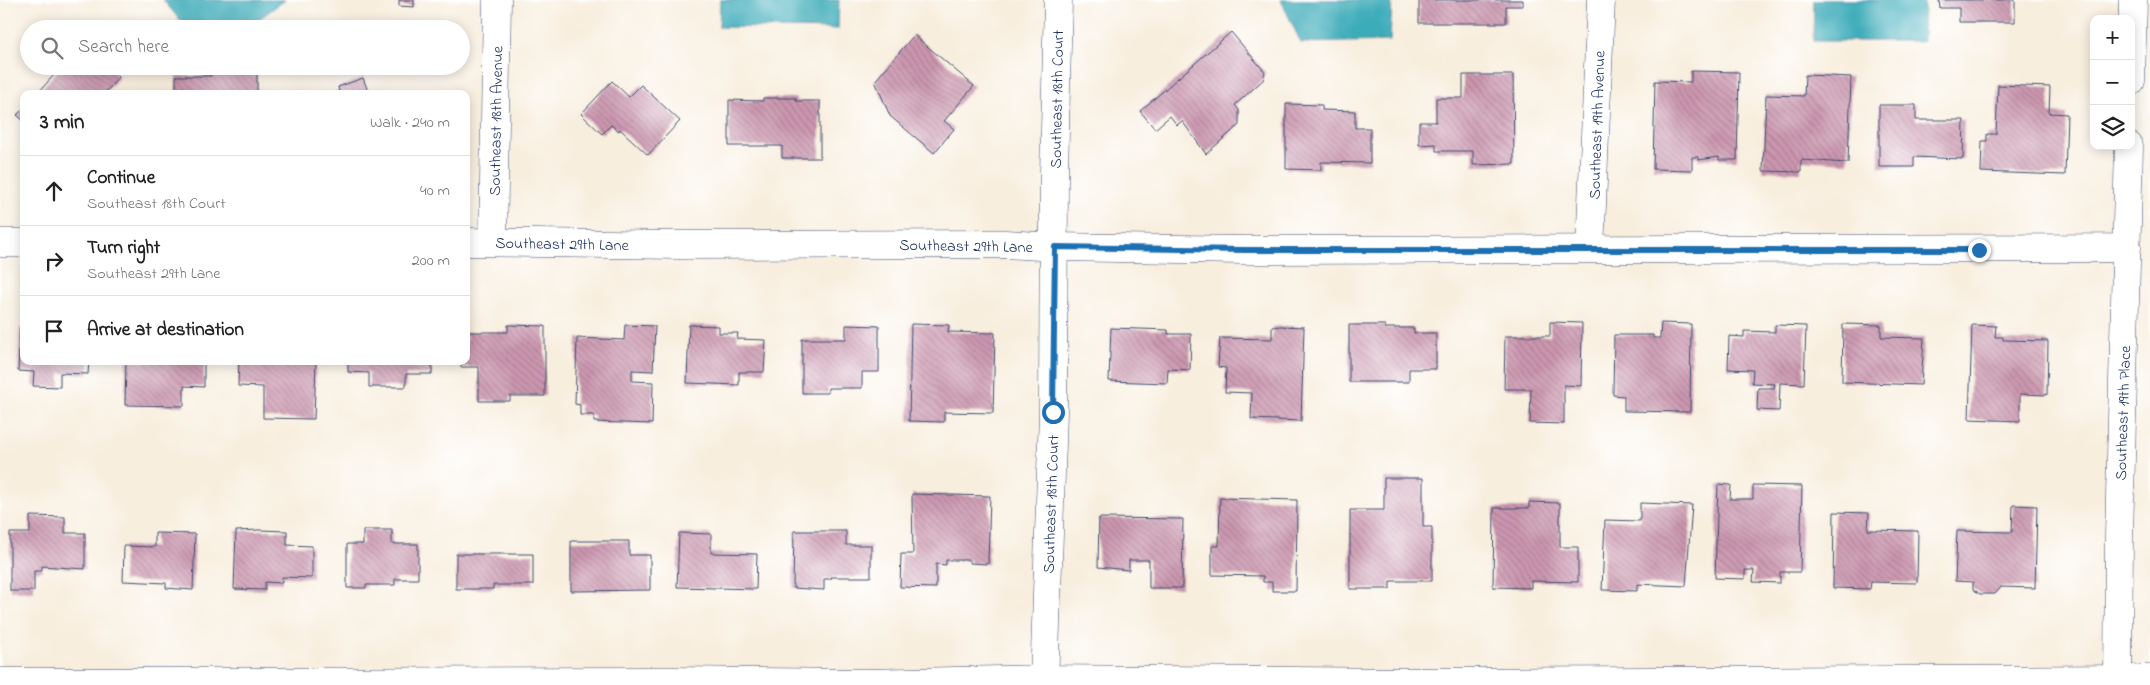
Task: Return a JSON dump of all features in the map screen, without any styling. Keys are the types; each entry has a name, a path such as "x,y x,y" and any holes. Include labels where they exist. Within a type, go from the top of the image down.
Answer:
{"street":[{"name":"Southeast 18th Avenue","path":"493,242 497,0"},
{"name":"Southeast 18th Court","path":"1044,682 1053,412 1054,175 1058,0"},
{"name":"Southeast 19th Avenue","path":"1590,249 1601,0"},
{"path":"2132,60 2134,0"},
{"name":"Southeast 19th Place","path":"2118,682 2119,536 2130,150"},
{"name":"Southeast 29th Lane","path":"470,242 680,245 1005,244 1055,247 1244,250 2127,248"},
{"path":"0,243 20,243"},
{"path":"0,682 864,684 1044,682 1409,683 1682,679 1950,683 2118,682 2150,679"}],"water":[{"path":"163,0 285,0 257,20 180,20"},
{"path":"720,0 839,0 838,29 719,27"},
{"path":"1281,0 1392,0 1390,41 1301,43"},
{"path":"1814,0 1924,0 1923,41 1813,41"}],"building":[{"path":"399,0 414,0 414,7 399,6"},
{"path":"1419,0 1523,0 1523,6 1506,6 1506,23 1419,23"},
{"path":"1939,0 2015,0 2015,22 1959,22 1959,8 1940,8"},
{"path":"1231,32 1265,72 1263,80 1235,105 1239,110 1239,125 1206,154 1182,121 1177,125 1170,116 1155,129 1140,111"},
{"path":"914,35 974,86 944,121 954,129 934,153 890,116 875,81"},
{"path":"1691,71 1739,72 1737,160 1719,160 1719,157 1698,160 1698,157 1692,157 1692,170 1653,169 1655,81 1691,82"},
{"path":"54,75 117,75 119,77 108,90 41,90"},
{"path":"257,75 257,90 176,90 176,76"},
{"path":"1463,75 1513,75 1514,164 1473,165 1473,151 1436,151 1436,144 1419,145 1419,122 1436,122 1436,98 1463,98"},
{"path":"1805,75 1851,77 1848,163 1801,160 1801,172 1763,171 1766,95 1804,96"},
{"path":"363,78 368,90 339,90 338,87"},
{"path":"612,81 629,97 641,85 680,121 648,155 620,129 619,131 611,125 602,134 581,114"},
{"path":"1998,85 2050,87 2049,113 2067,114 2065,175 1981,172 1982,141 1987,141 1987,134 1996,134"},
{"path":"763,98 796,98 796,101 820,101 820,158 782,158 782,146 729,146 729,100 763,101"},
{"path":"1286,104 1322,105 1322,110 1355,111 1355,128 1370,128 1370,163 1321,162 1321,170 1286,169"},
{"path":"1879,105 1916,105 1916,120 1964,120 1963,159 1914,157 1914,167 1879,167"},
{"path":"1550,322 1582,323 1581,386 1564,385 1564,424 1530,423 1531,389 1504,389 1505,336 1550,336"},
{"path":"1661,323 1691,324 1690,412 1624,411 1624,396 1613,395 1614,335 1653,335 1653,338 1660,338"},
{"path":"911,324 949,325 948,332 995,333 993,413 944,412 944,422 909,421"},
{"path":"1843,324 1881,325 1881,337 1924,338 1921,385 1842,382"},
{"path":"508,325 545,326 545,396 510,396 510,401 479,401 479,367 461,367 461,365 470,365 470,332 508,332"},
{"path":"625,325 655,326 653,371 632,370 632,381 653,382 652,424 594,422 594,415 580,415 580,405 575,404 577,338 624,340"},
{"path":"689,325 719,326 719,333 738,333 737,339 766,340 764,372 739,372 739,385 687,383"},
{"path":"846,325 879,326 879,372 862,372 862,388 828,388 828,393 802,393 802,339 846,339"},
{"path":"1349,325 1385,325 1385,328 1414,328 1414,333 1436,333 1436,369 1409,369 1409,382 1349,382"},
{"path":"1775,325 1806,326 1804,384 1780,383 1779,411 1757,410 1758,388 1774,388 1775,384 1752,383 1753,370 1728,369 1729,336 1744,337 1744,331 1775,332"},
{"path":"1972,325 1996,326 1995,337 2003,337 2003,340 2048,341 2047,395 2020,394 2020,421 1969,419"},
{"path":"1272,327 1304,327 1301,421 1251,419 1252,393 1225,392 1226,368 1218,367 1220,338 1272,339"},
{"path":"20,328 20,365 89,365 88,374 60,373 60,387 33,386 34,372 18,371"},
{"path":"1111,328 1168,330 1168,334 1191,334 1190,370 1168,369 1167,383 1109,381"},
{"path":"126,365 204,365 204,387 184,386 184,406 125,405"},
{"path":"239,365 316,365 314,419 263,418 263,387 238,386"},
{"path":"348,365 432,365 432,374 406,374 406,387 369,387 369,373 348,372"},
{"path":"1384,478 1423,478 1423,527 1432,527 1432,581 1390,581 1390,589 1350,589 1350,510 1384,510"},
{"path":"1718,484 1731,485 1730,499 1753,499 1753,485 1802,486 1800,572 1780,572 1780,583 1753,582 1754,570 1745,570 1745,579 1715,578"},
{"path":"912,494 990,496 988,564 970,563 970,560 946,560 946,565 936,564 936,588 900,587 901,554 913,554"},
{"path":"1220,498 1297,500 1296,591 1272,591 1272,582 1263,582 1263,576 1212,575 1212,546 1219,546"},
{"path":"1529,502 1560,503 1560,547 1578,547 1578,582 1531,581 1531,588 1493,587 1494,508 1529,508"},
{"path":"1640,503 1692,505 1686,586 1637,584 1637,591 1602,590 1605,520 1640,521"},
{"path":"2013,505 2037,506 2035,588 2001,587 1995,594 1980,594 1973,589 1973,582 1955,581 1957,531 2012,532"},
{"path":"1834,512 1869,513 1868,530 1918,531 1917,583 1871,582 1870,589 1833,588"},
{"path":"30,516 65,517 65,533 85,533 85,569 42,566 42,571 34,571 34,591 10,591 10,533 30,533"},
{"path":"1099,518 1183,519 1182,588 1149,588 1149,560 1129,560 1129,570 1098,567"},
{"path":"363,530 392,530 392,544 418,544 418,579 395,579 395,585 366,585 366,588 347,588 347,544 363,544"},
{"path":"236,531 287,531 287,545 312,546 312,578 282,577 282,583 265,582 265,590 234,589"},
{"path":"794,531 846,531 846,545 871,545 871,577 831,577 831,579 824,579 824,590 793,588"},
{"path":"155,533 195,534 193,590 166,588 166,583 123,581 124,546 155,547"},
{"path":"679,533 711,534 711,553 757,554 756,589 677,587"},
{"path":"571,541 629,541 629,555 650,555 650,590 571,591"},
{"path":"456,554 533,554 533,585 493,585 493,589 456,589"}],"route":[{"path":"1053,412 1055,247 1244,250 1979,250"}]}
